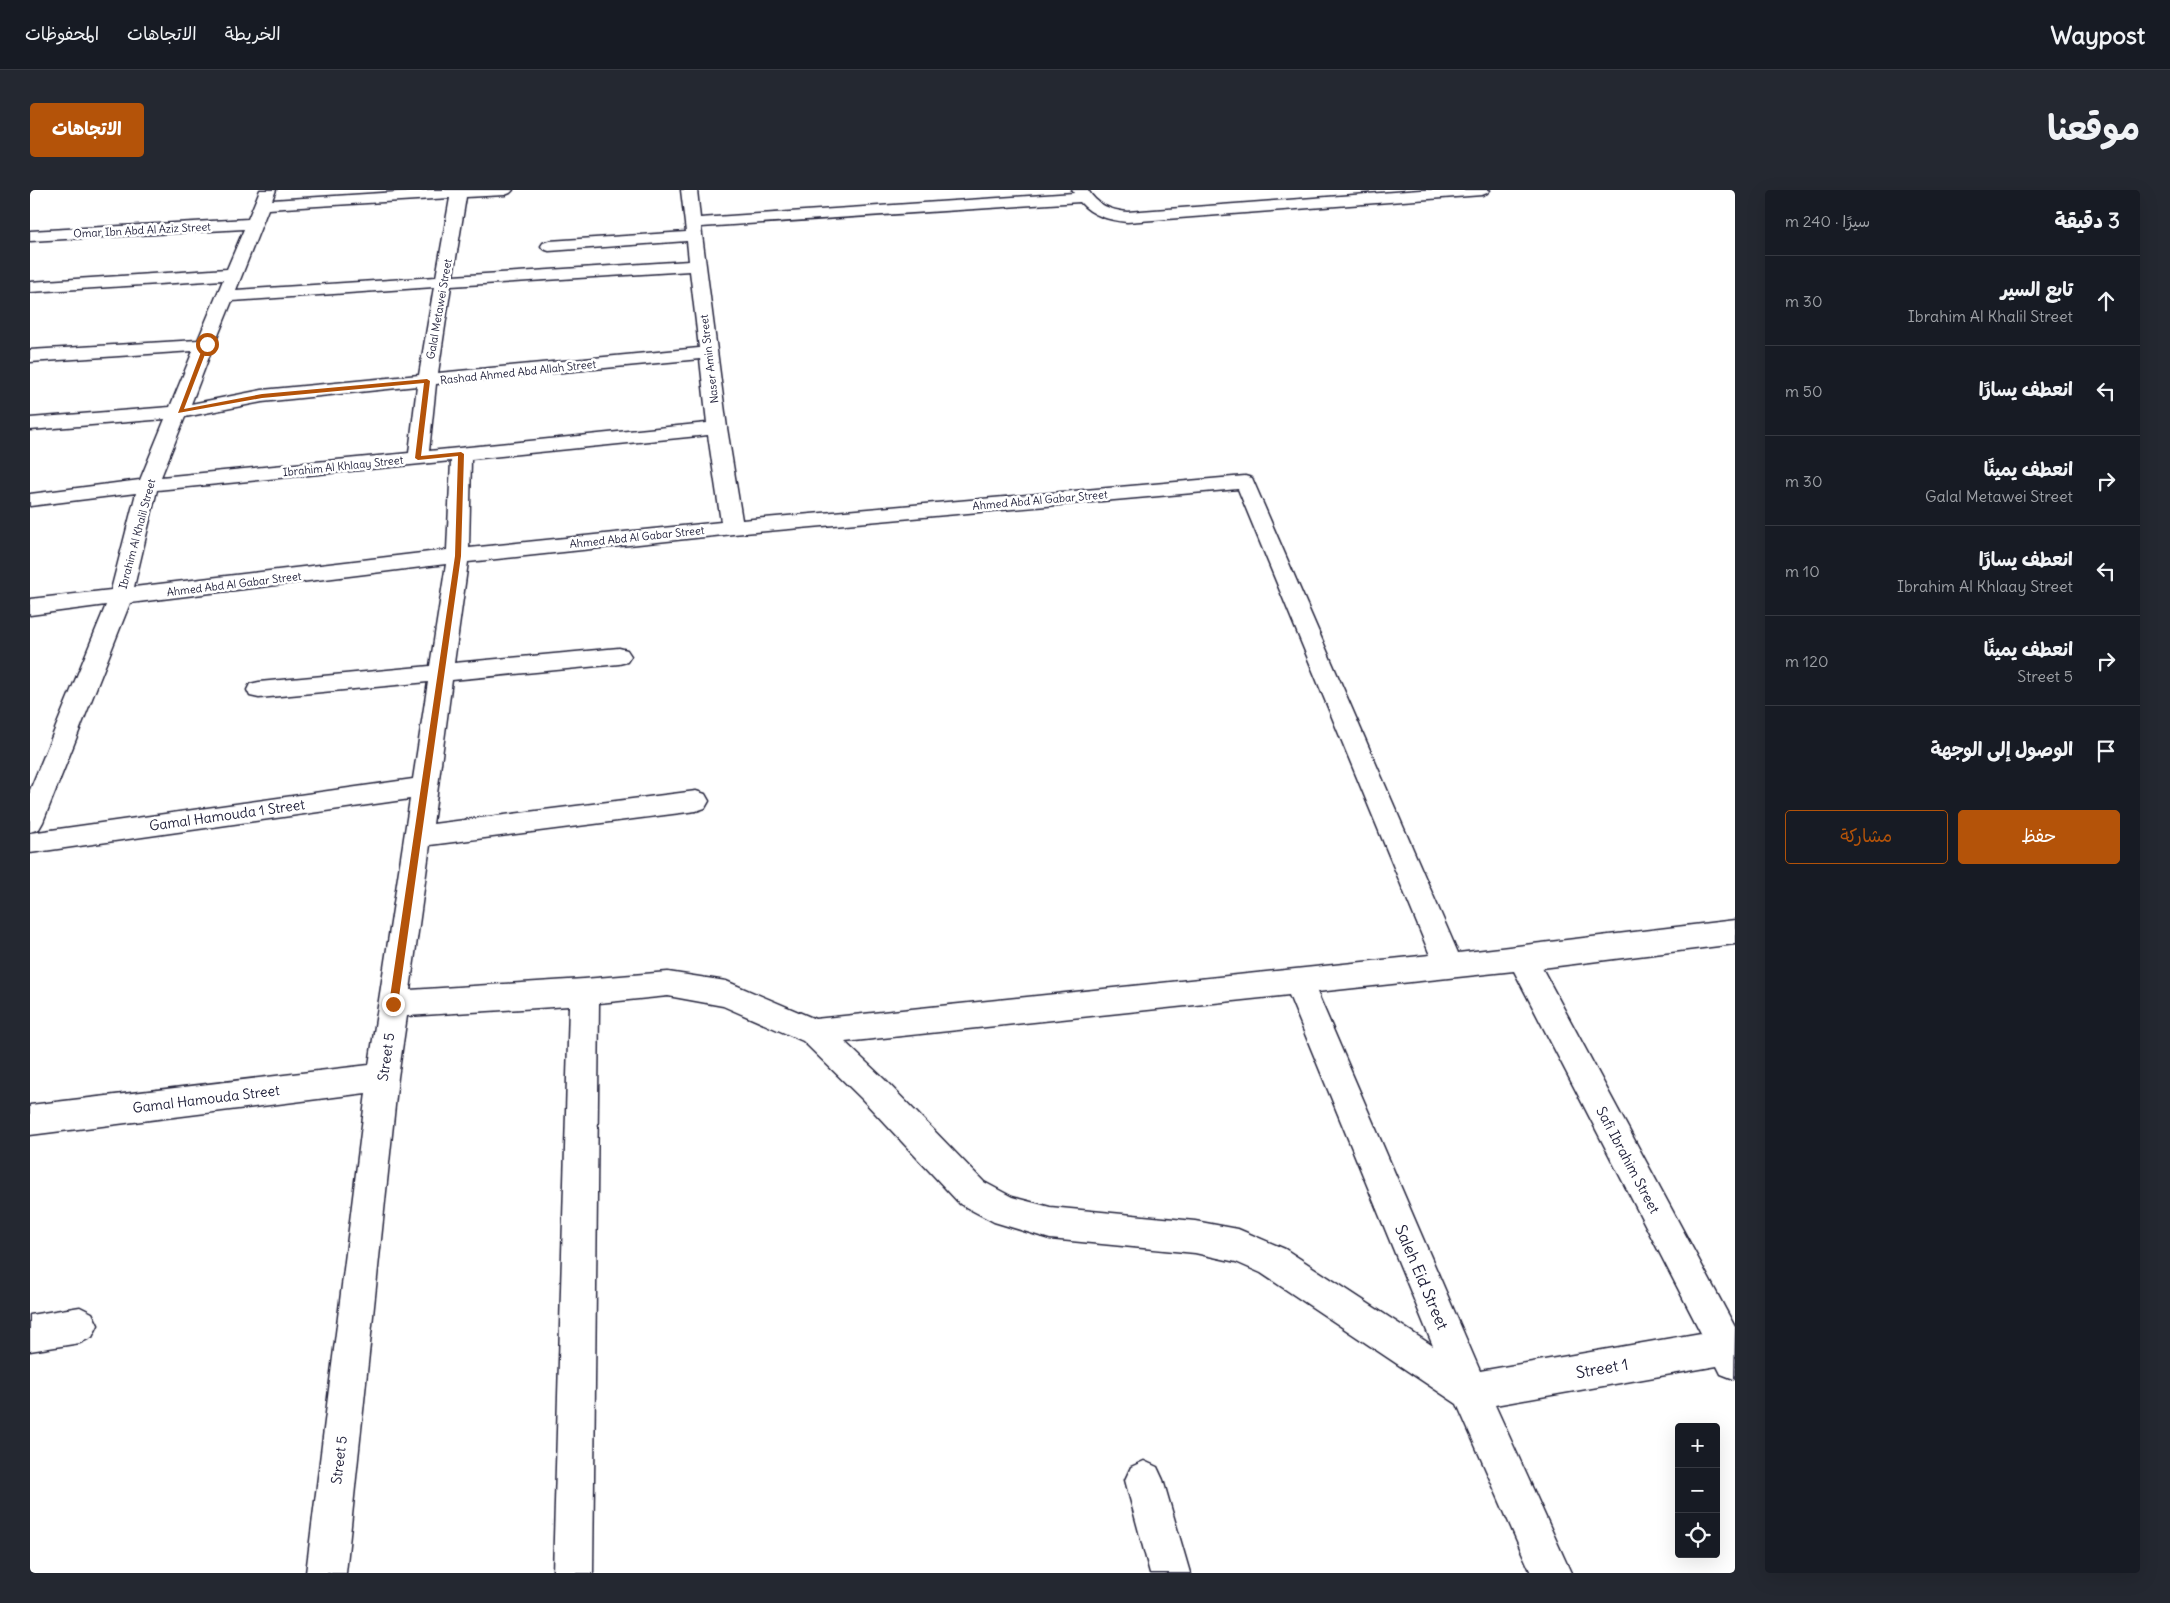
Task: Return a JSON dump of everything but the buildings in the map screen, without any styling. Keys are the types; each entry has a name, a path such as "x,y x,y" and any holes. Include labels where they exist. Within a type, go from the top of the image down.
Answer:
{"street":[{"name":"Omar Ibn Abd Al Aziz Street","path":"30,236 262,206 459,191 505,190"},
{"name":"Naser Amin Street","path":"689,190 717,428 732,527"},
{"path":"549,246 694,230 1082,193 1102,213 1127,217 1482,190"},
{"name":"Galal Metawei Street","path":"418,458 427,381 459,191"},
{"name":"Ibrahim Al Khalil Street","path":"30,822 120,598 148,486 180,412 262,206"},
{"path":"225,296 698,265"},
{"path":"30,287 234,274"},
{"path":"30,356 207,344"},
{"name":"Rashad Ahmed Abd Allah Street","path":"30,424 180,412 270,395 708,353"},
{"name":"Ibrahim Al Khlaay Street","path":"30,500 148,486 717,428"},
{"name":"Street 5","path":"326,1573 383,1077 458,556 461,454"},
{"name":"Ahmed Abd Al Gabar Street","path":"30,608 458,556 732,527 1245,482 1448,964"},
{"path":"259,690 619,656"},
{"name":"Gamal Hamouda 1 Street","path":"30,843 425,787"},
{"path":"418,836 696,801"},
{"path":"814,1032 1448,964 1522,958 1735,932"},
{"name":"Safi Ibrahim Street","path":"1522,958 1732,1351"},
{"name":"Saleh Eid Street","path":"1297,980 1470,1391 1551,1573"},
{"path":"393,1004 584,992 668,984 726,994 814,1032 972,1193 1006,1211 1050,1223 1195,1237 1238,1246 1273,1261 1470,1391"},
{"path":"573,1573 584,992"},
{"name":"Gamal Hamouda Street","path":"30,1120 383,1077"},
{"path":"30,1333 80,1325"},
{"name":"Street 1","path":"1470,1391 1732,1351"},
{"path":"1144,1480 1170,1573"}],"route":[{"path":"207,344 180,412 262,396 427,381 418,458 461,454 458,556 393,1004"}]}
